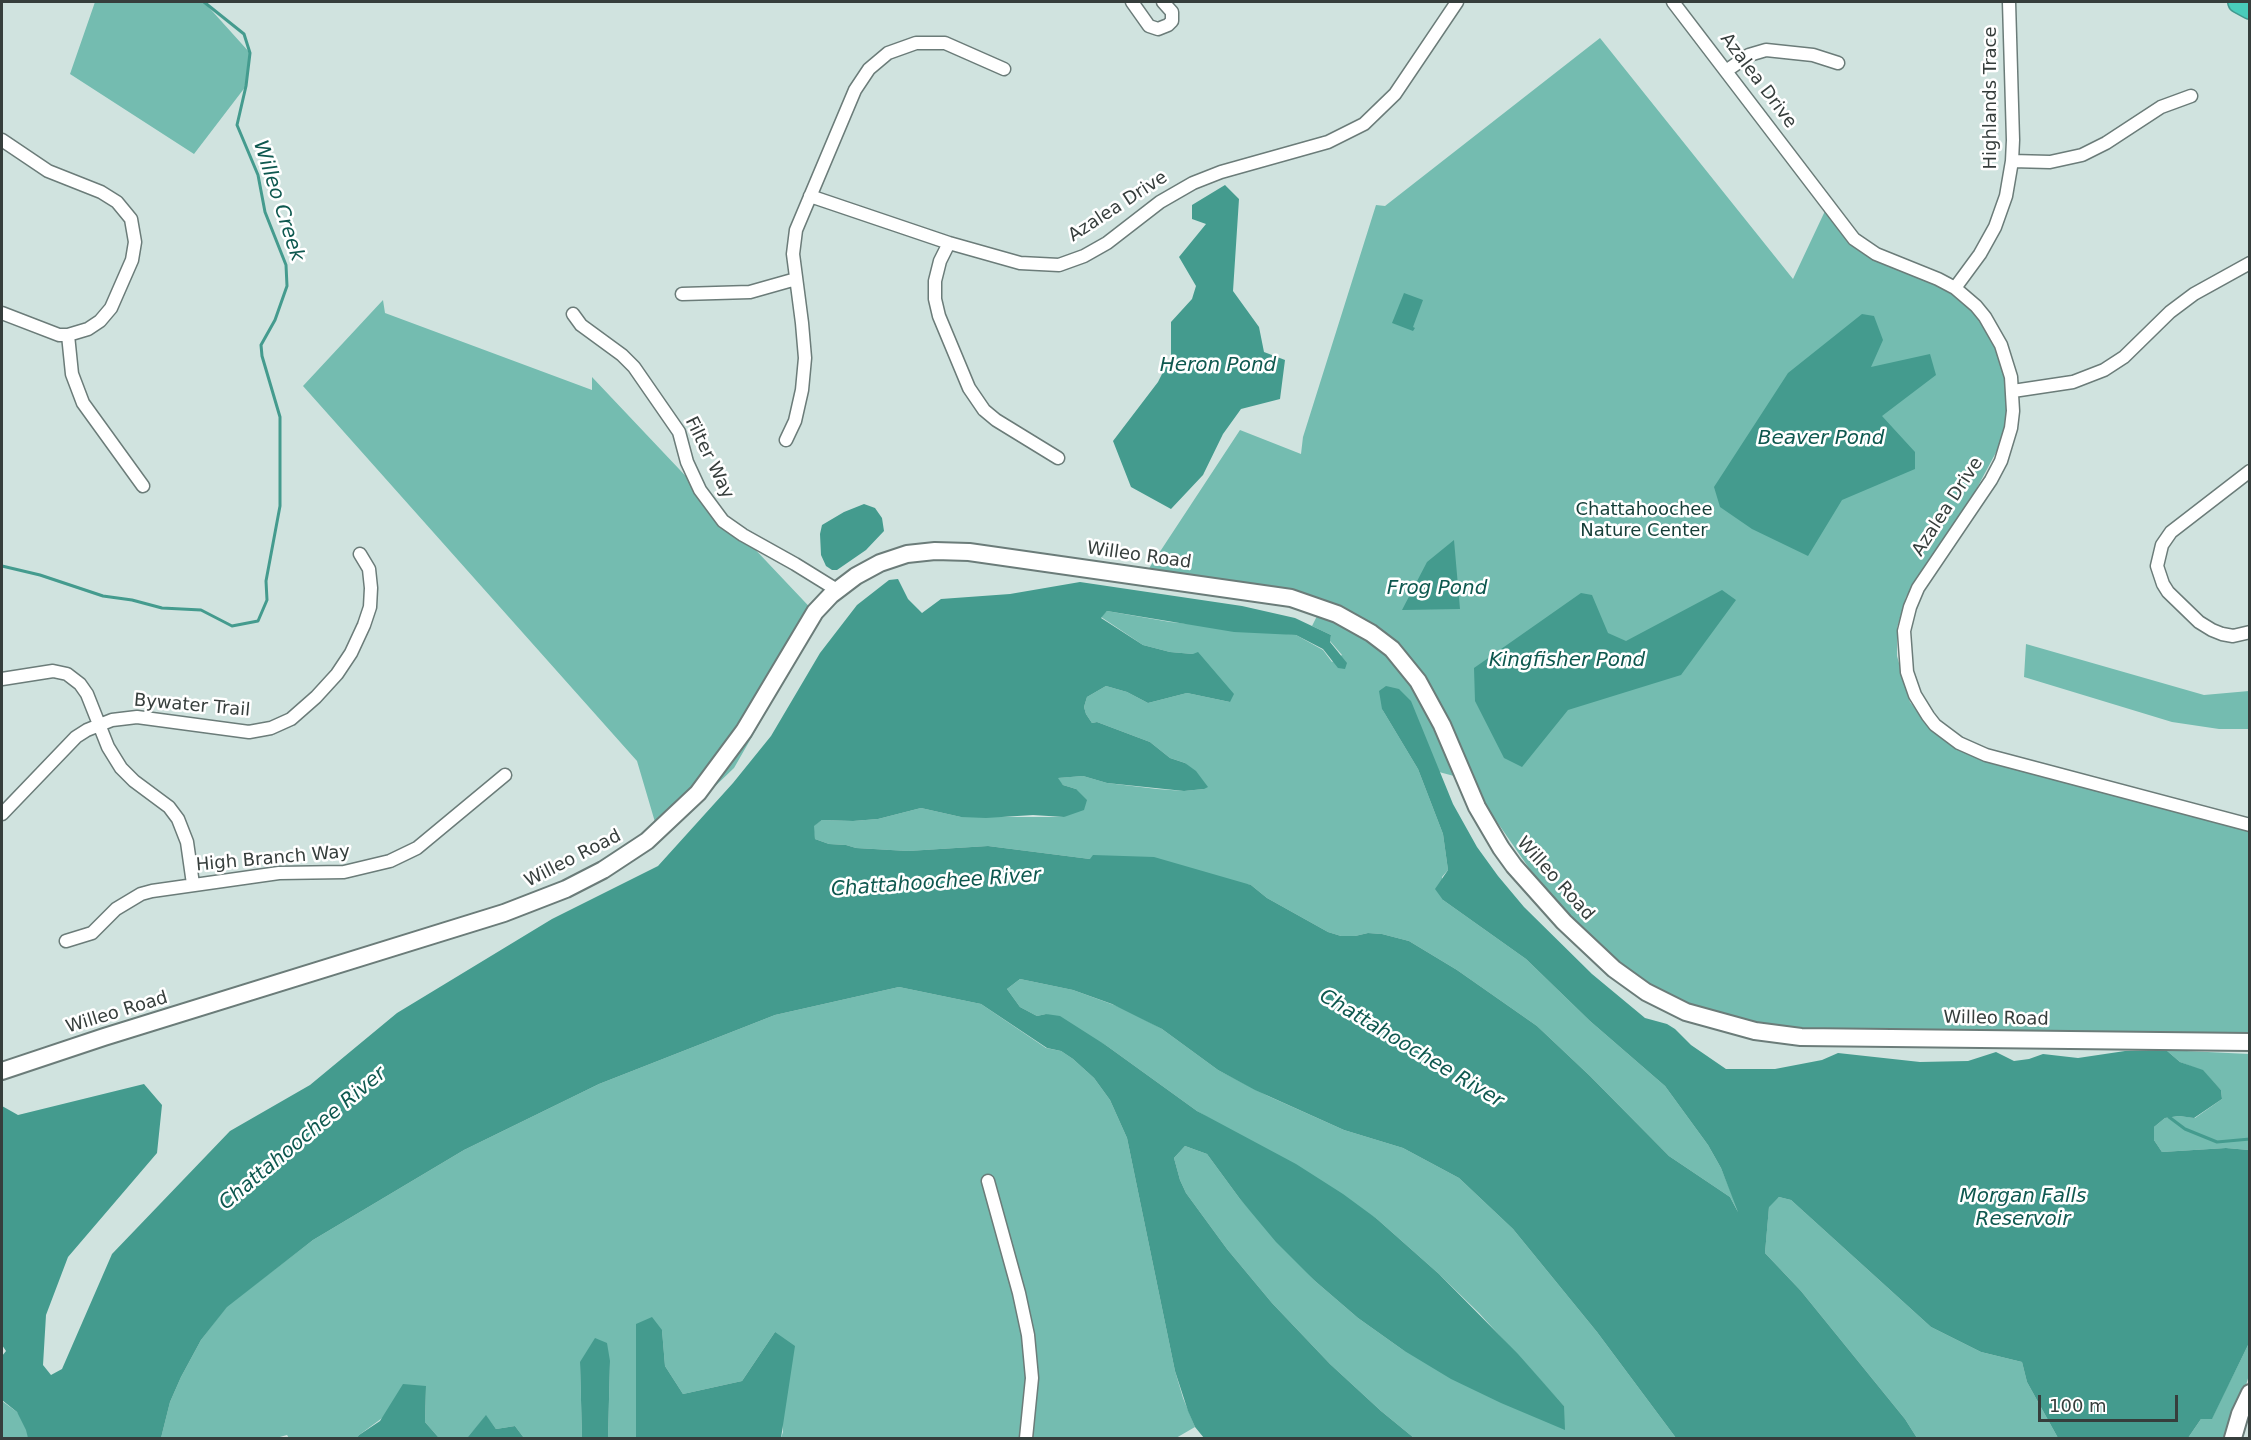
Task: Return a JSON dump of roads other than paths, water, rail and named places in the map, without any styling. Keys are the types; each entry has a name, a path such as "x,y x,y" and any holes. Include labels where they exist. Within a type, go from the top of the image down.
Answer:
{"highway":[{"path":"2239,2 2250,8"}],"street":[{"path":"1132,2 1149,26 1158,29 1172,21 1172,12 1163,2"},
{"name":"Azalea Drive","path":"810,196 949,243 1020,263 1059,264 1084,256 1107,243 1160,202 1193,183 1221,172 1328,142 1346,134 1379,111 1395,94 1457,2"},
{"name":"Azalea Drive","path":"1673,2 1854,239 1876,254 1955,288 1976,306 1994,329 2008,364 2013,391 2011,428 2001,461 1991,480 1918,588 1906,618 1905,660 1915,695 1935,725 1973,751 2250,825"},
{"name":"Highlands Trace","path":"1955,288 1980,254 1995,227 2006,196 2012,161 2009,2"},
{"path":"786,440 795,421 802,390 805,358 793,254 796,230 855,90 869,69 888,54 916,43 945,43 1004,69"},
{"path":"1726,71 1749,55 1766,50 1814,55 1838,63"},
{"path":"2012,161 2050,162 2082,154 2106,143 2161,107 2191,96"},
{"path":"2,140 48,171 110,196 122,207 130,219 135,234 134,251 111,308 93,326 82,332 68,335 51,333 2,313"},
{"path":"949,243 940,261 935,281 935,299 939,316 969,388 984,410 996,420 1058,458"},
{"path":"2013,391 2073,382 2104,370 2124,357 2170,312 2194,294 2250,263"},
{"path":"682,294 750,292 796,279"},
{"name":"Filter Way","path":"573,314 581,325 622,355 634,367 679,432 687,462 700,490 723,521 837,590"},
{"path":"68,335 72,374 83,403 143,486"},
{"path":"2250,471 2171,532 2162,544 2157,566 2168,592 2199,622 2222,634 2233,636 2250,632"},
{"name":"Willeo Road","path":"2,1071 93,1040 504,913 566,889 603,870 647,841 698,793 744,731 816,612 837,590 867,570 894,557 921,551 969,552 1291,598 1354,622 1377,636 1392,649 1418,681 1442,725 1489,829 1527,882 1588,945 1625,978 1665,1002 1704,1018 1755,1032 1801,1036 2250,1042"},
{"name":"Bywater Trail","path":"2,814 66,746 99,724 137,717 249,732 271,728 291,719 337,674 351,653 364,625 370,607 371,588 369,569 360,554"},
{"path":"2,679 53,671 67,674 80,684 87,694 108,747 121,768 134,781 169,807 178,819 187,842 193,884"},
{"name":"High Branch Way","path":"66,941 92,933 116,909 141,894 193,884 279,873 344,873 390,861 417,848 505,775"},
{"path":"988,1181 1019,1293 1028,1335 1032,1377 1026,1438"},
{"path":"2233,1438 2240,1414 2250,1394"}],"water":[{"name":"Heron Pond","path":"1225,185 1239,199 1233,291 1259,327 1264,352 1285,360 1280,399 1241,409 1223,434 1203,475 1171,509 1131,487 1113,441 1158,382 1171,356 1171,322 1192,299 1196,286 1179,257 1206,224 1192,219 1192,205"},
{"path":"1404,293 1423,300 1413,331 1392,323"},
{"name":"Beaver Pond","path":"1862,314 1874,316 1883,340 1871,367 1930,354 1936,375 1882,416 1915,452 1915,469 1842,500 1808,556 1752,529 1720,507 1714,487 1788,373"},
{"path":"864,504 875,508 882,518 884,531 866,550 837,570 832,570 826,566 821,555 822,525"},
{"name":"Frog Pond","path":"1454,540 1460,609 1402,610 1427,562"},
{"name":"Morgan Falls Reservoir","path":"898,579 908,599 922,613 941,599 1010,594 1080,582 1242,606 1295,618 1331,635 1330,642 1347,663 1345,669 1338,668 1323,649 1296,635 1234,632 1107,611 1101,618 1143,645 1170,652 1193,654 1198,652 1234,694 1230,702 1187,693 1148,703 1127,692 1106,686 1087,697 1084,707 1086,714 1092,723 1097,722 1150,742 1170,758 1185,763 1196,771 1208,787 1184,791 1107,783 1083,776 1058,778 1063,785 1076,789 1087,800 1084,810 1064,817 1033,815 986,818 961,817 921,808 878,819 822,820 814,826 815,839 829,844 856,848 908,851 988,846 1090,859 1093,855 1154,857 1251,885 1267,898 1328,932 1341,936 1382,934 1409,941 1457,970 1537,1026 1669,1156 1730,1197 1738,1212 1721,1168 1708,1145 1665,1086 1590,1021 1526,959 1443,900 1435,889 1448,870 1443,834 1418,769 1382,709 1379,691 1386,686 1399,689 1411,701 1453,804 1477,847 1524,907 1592,974 1645,1018 1667,1024 1675,1029 1691,1045 1726,1069 1775,1069 1822,1060 1838,1053 1920,1062 1968,1061 1996,1052 2014,1061 2043,1054 2078,1058 2125,1051 2166,1050 2180,1062 2203,1070 2221,1090 2222,1099 2194,1118 2179,1116 2165,1118 2154,1127 2154,1140 2162,1152 2226,1148 2249,1150 2249,1343 2212,1419 2201,1419 2188,1438 2058,1438 2027,1382 2022,1362 1981,1352 1931,1327 1791,1200 1779,1197 1769,1207 1765,1253 1801,1291 1905,1419 1917,1438 1676,1438 1597,1332 1513,1229 1459,1178 1403,1148 1344,1130 1255,1090 1218,1070 1162,1029 1112,1004 1073,990 1020,979 1007,989 1020,1007 1037,1016 1046,1014 1060,1016 1107,1046 1197,1111 1296,1164 1377,1219 1439,1274 1518,1354 1564,1406 1565,1430 1451,1379 1403,1350 1358,1318 1315,1281 1276,1242 1207,1154 1185,1146 1174,1158 1180,1180 1186,1193 1227,1249 1272,1303 1330,1364 1414,1438 1204,1438 1195,1427 1188,1411 1175,1371 1127,1138 1110,1100 1094,1078 1073,1059 1061,1051 1047,1048 981,1004 899,987 775,1015 599,1084 464,1150 313,1240 227,1307 201,1340 170,1402 161,1438 28,1438 17,1412 2,1400 2,1356 6,1351 2,1345 2,1106 18,1115 144,1084 162,1105 157,1153 68,1257 46,1315 43,1365 51,1375 62,1369 112,1254 230,1131 310,1085 397,1013 552,919 658,866 733,783 771,736 820,653 857,605 889,580"},
{"name":"Kingfisher Pond","path":"1722,590 1736,600 1681,675 1568,710 1522,767 1504,758 1475,701 1474,668 1581,593 1592,595 1608,633 1626,641"},
{"path":"652,1317 662,1330 665,1366 683,1394 742,1381 775,1332 795,1346 781,1438 636,1438 636,1324"},
{"path":"595,1338 607,1343 610,1361 608,1438 582,1438 580,1362"},
{"path":"403,1384 426,1386 425,1422 439,1438 357,1438 380,1421"},
{"path":"486,1415 496,1429 515,1426 524,1438 467,1438"}],"waterway":[{"name":"Willeo Creek","path":"2,566 40,575 103,596 132,600 162,608 201,610 232,626 258,621 267,600 266,581 280,506 280,417 262,356 261,345 275,320 287,286 286,265 265,212 258,175 237,125 246,86 250,53 244,34 204,2"},
{"path":"2169,1117 2185,1129 2217,1142 2250,1139"}],"park label":[{"name":"Chattahoochee Nature Center","path":"1644,520"}],"water label":[{"name":"Chattahoochee River","path":"936,883"},
{"name":"Chattahoochee River","path":"1411,1049"},
{"name":"Chattahoochee River","path":"303,1139"}]}
